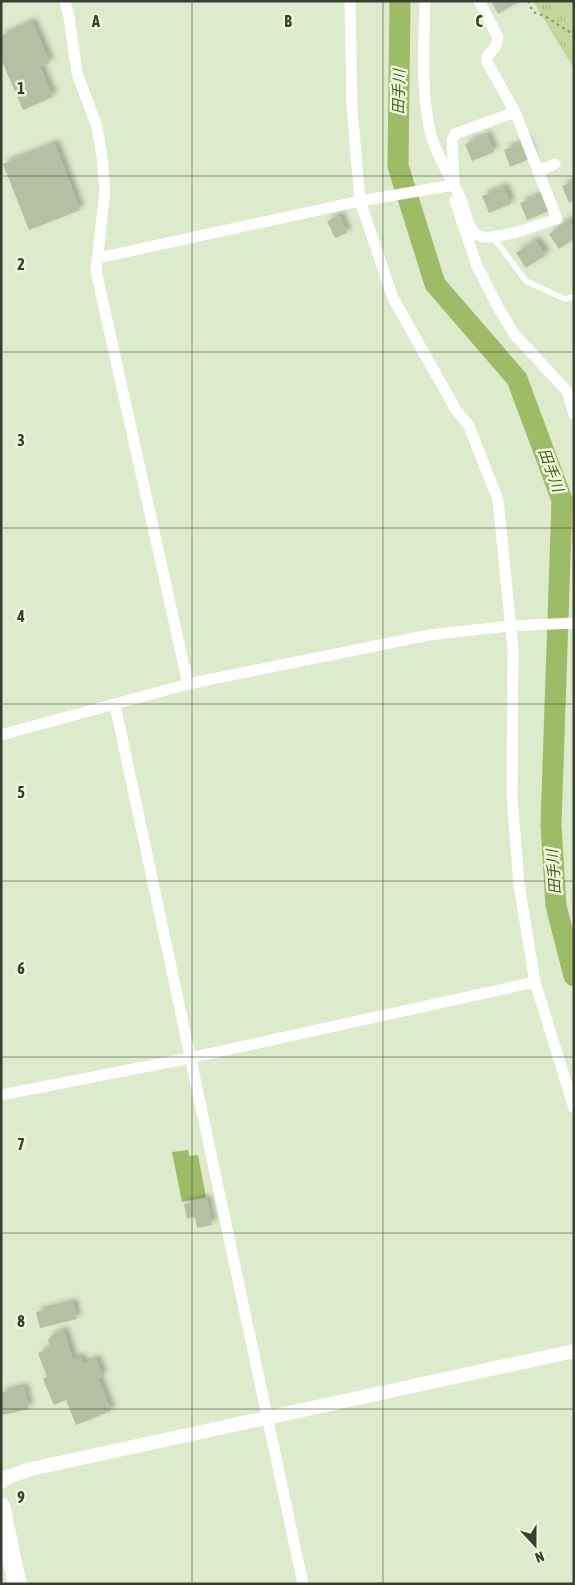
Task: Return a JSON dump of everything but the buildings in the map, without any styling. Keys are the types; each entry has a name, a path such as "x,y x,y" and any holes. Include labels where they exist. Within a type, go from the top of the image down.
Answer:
{"highway":[{"path":"1,1507 17,1584"}],"street":[{"path":"65,1 77,73 97,126 102,156 105,190 96,271 188,684"},
{"path":"350,1 352,108 360,201 393,298 456,410 469,426 498,500 513,649 512,796 519,885 535,982 574,1108"},
{"path":"425,1 424,59 429,126 437,150 472,228 479,236 493,237 557,219 515,112 488,62 487,56 496,46 498,38 479,1"},
{"path":"515,112 455,134 452,141 454,198 460,222 476,266 499,309 515,335 570,390 574,414"},
{"path":"539,171 555,164"},
{"path":"98,258 360,201 454,185"},
{"path":"1,735 188,684 429,635 510,626 574,622"},
{"path":"115,705 303,1584"},
{"path":"1,1095 190,1058 535,982"},
{"path":"1,1482 7,1477 31,1469 574,1351"}],"lane":[{"path":"493,237 526,281 565,299 574,297"}],"path":[{"path":"528,1 533,12 545,16 574,35"}],"green space":[{"path":"533,1 574,1 574,69"}],"shaded area":[{"path":"188,1150 189,1156 198,1155 206,1197 182,1202 172,1152"}],"waterway":[{"name":"田手川","path":"400,1 398,166 435,284 517,379 562,500 551,825 556,906 574,976"}]}
